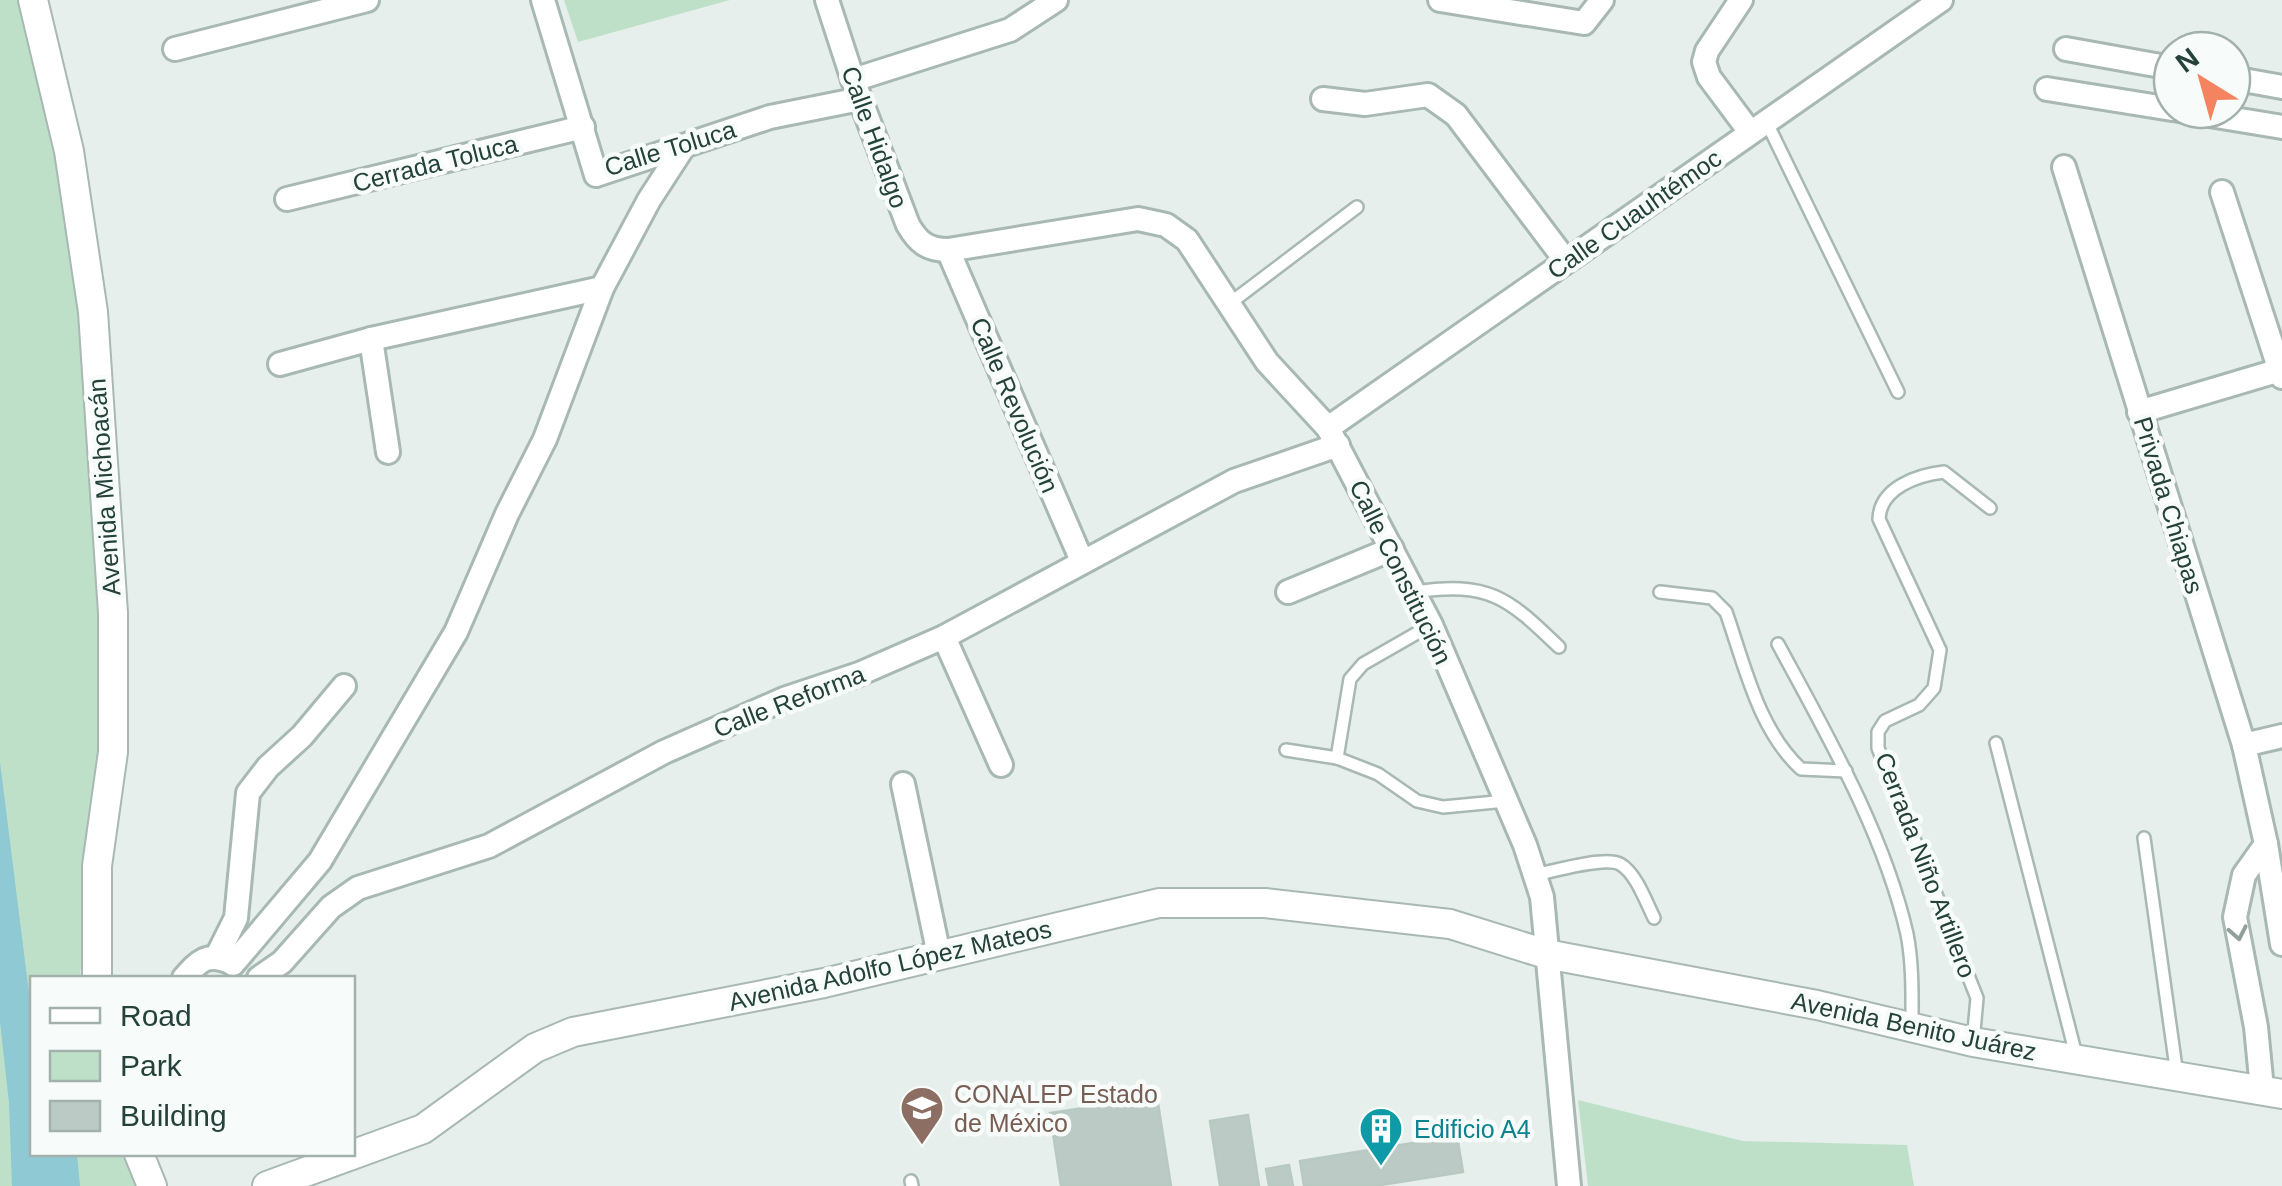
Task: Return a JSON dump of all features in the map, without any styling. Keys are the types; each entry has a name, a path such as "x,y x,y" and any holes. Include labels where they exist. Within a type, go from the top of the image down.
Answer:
{"street":[{"name":"Avenida Michoacán","path":"33,0 69,151 93,312 113,613 113,752 98,866 97,976"},
{"path":"175,50 367,0"},
{"name":"Calle Toluca","path":"543,0 596,174 857,90 1010,30 1056,0"},
{"name":"Calle Hidalgo","path":"827,0 908,224 918,241 934,250 948,250"},
{"path":"1440,0 1584,23 1602,0"},
{"path":"1741,0 1707,51 1704,62 1710,77 1758,127"},
{"name":"Calle Cuauhtémoc","path":"1332,437 1566,261 1941,0"},
{"path":"2066,49 2152,64"},
{"path":"2252,81 2282,86"},
{"path":"2047,88 2152,106"},
{"path":"1324,99 1365,104 1428,96 1456,115 1566,261"},
{"path":"2252,122 2282,127"},
{"name":"Cerrada Toluca","path":"287,198 582,127"},
{"path":"232,966 320,860 456,632 506,514 545,439 602,288 648,200 684,146"},
{"name":"Privada Chiapas","path":"2064,166 2244,745 2266,844 2282,944"},
{"path":"2140,412 2281,373 2273,315 2222,192"},
{"name":"Calle Constitución","path":"948,250 1138,219 1166,225 1187,240 1267,362 1332,437 1431,625 1542,897 1570,1186"},
{"name":"Calle Revolución","path":"948,250 1082,561"},
{"path":"280,364 371,339 602,288"},
{"path":"371,339 388,452"},
{"name":"Calle Reforma","path":"262,976 282,962 330,907 358,888 489,846 664,752 784,698 859,674 944,637 1234,480 1332,437"},
{"path":"1288,592 1392,549"},
{"path":"944,637 1001,766"},
{"path":"232,966 248,793 268,766 302,736 344,686"},
{"path":"2244,745 2282,736"},
{"path":"903,784 940,955"},
{"path":"2266,844 2244,875 2234,917 2272,1092"},
{"name":"Avenida Adolfo López Mateos","path":"355,1154 423,1129 535,1048 574,1032 824,983 1158,903 1265,903 1450,924 1546,954"},
{"name":"Avenida Benito Juárez","path":"1546,954 1817,1005 1973,1042 2272,1092"},
{"path":"186,976 201,959 232,966"},
{"path":"140,1156 152,1186"},
{"name":"Avenida Adolfo López Mateos","path":"267,1186 349,1156"}],"lane":[{"path":"1758,127 1898,392"},
{"path":"1229,304 1358,207"},
{"name":"Cerrada Niño Artillero","path":"1973,1042 1977,998 1878,748 1878,732 1885,720 1920,705 1934,688 1940,650 1879,519 1879,506 1892,490 1927,474 1944,472 1990,508"},
{"path":"1414,592 1439,588 1483,590 1517,607 1558,647"},
{"path":"1660,592 1712,598 1726,612 1769,731 1783,752 1800,769 1846,770"},
{"path":"1337,758 1350,678 1363,664 1431,625"},
{"path":"1778,644 1846,770 1891,882 1907,936 1912,1027"},
{"path":"1996,744 2077,1058"},
{"path":"1286,750 1337,758 1378,774 1416,801 1443,808 1506,802"},
{"path":"2144,838 2177,1075"},
{"path":"1535,875 1606,861 1620,864 1631,875 1654,918"}],"green space":[{"path":"0,0 20,0 60,159 85,373 101,595 101,748 80,976 30,976 30,1156 128,1156 139,1186 0,1186"},
{"path":"564,0 730,0 578,42"},
{"path":"1578,1100 1743,1141 1907,1145 1914,1186 1588,1186"}],"water":[{"path":"0,762 30,1001 30,1156 77,1156 80,1186 12,1186 9,1103 0,1022"}],"building":[{"path":"1157,1097 1171,1186 1061,1186 1050,1113"},
{"path":"1248,1115 1259,1186 1220,1186 1210,1121"},
{"name":"Edificio A4","path":"1457,1136 1463,1172 1375,1186 1304,1186 1300,1161"},
{"path":"1289,1165 1293,1186 1269,1186 1266,1169"}],"place":[{"name":"CONALEP Estado de México","path":"922,1146"},
{"name":"Edificio A4","path":"1381,1167"}]}
